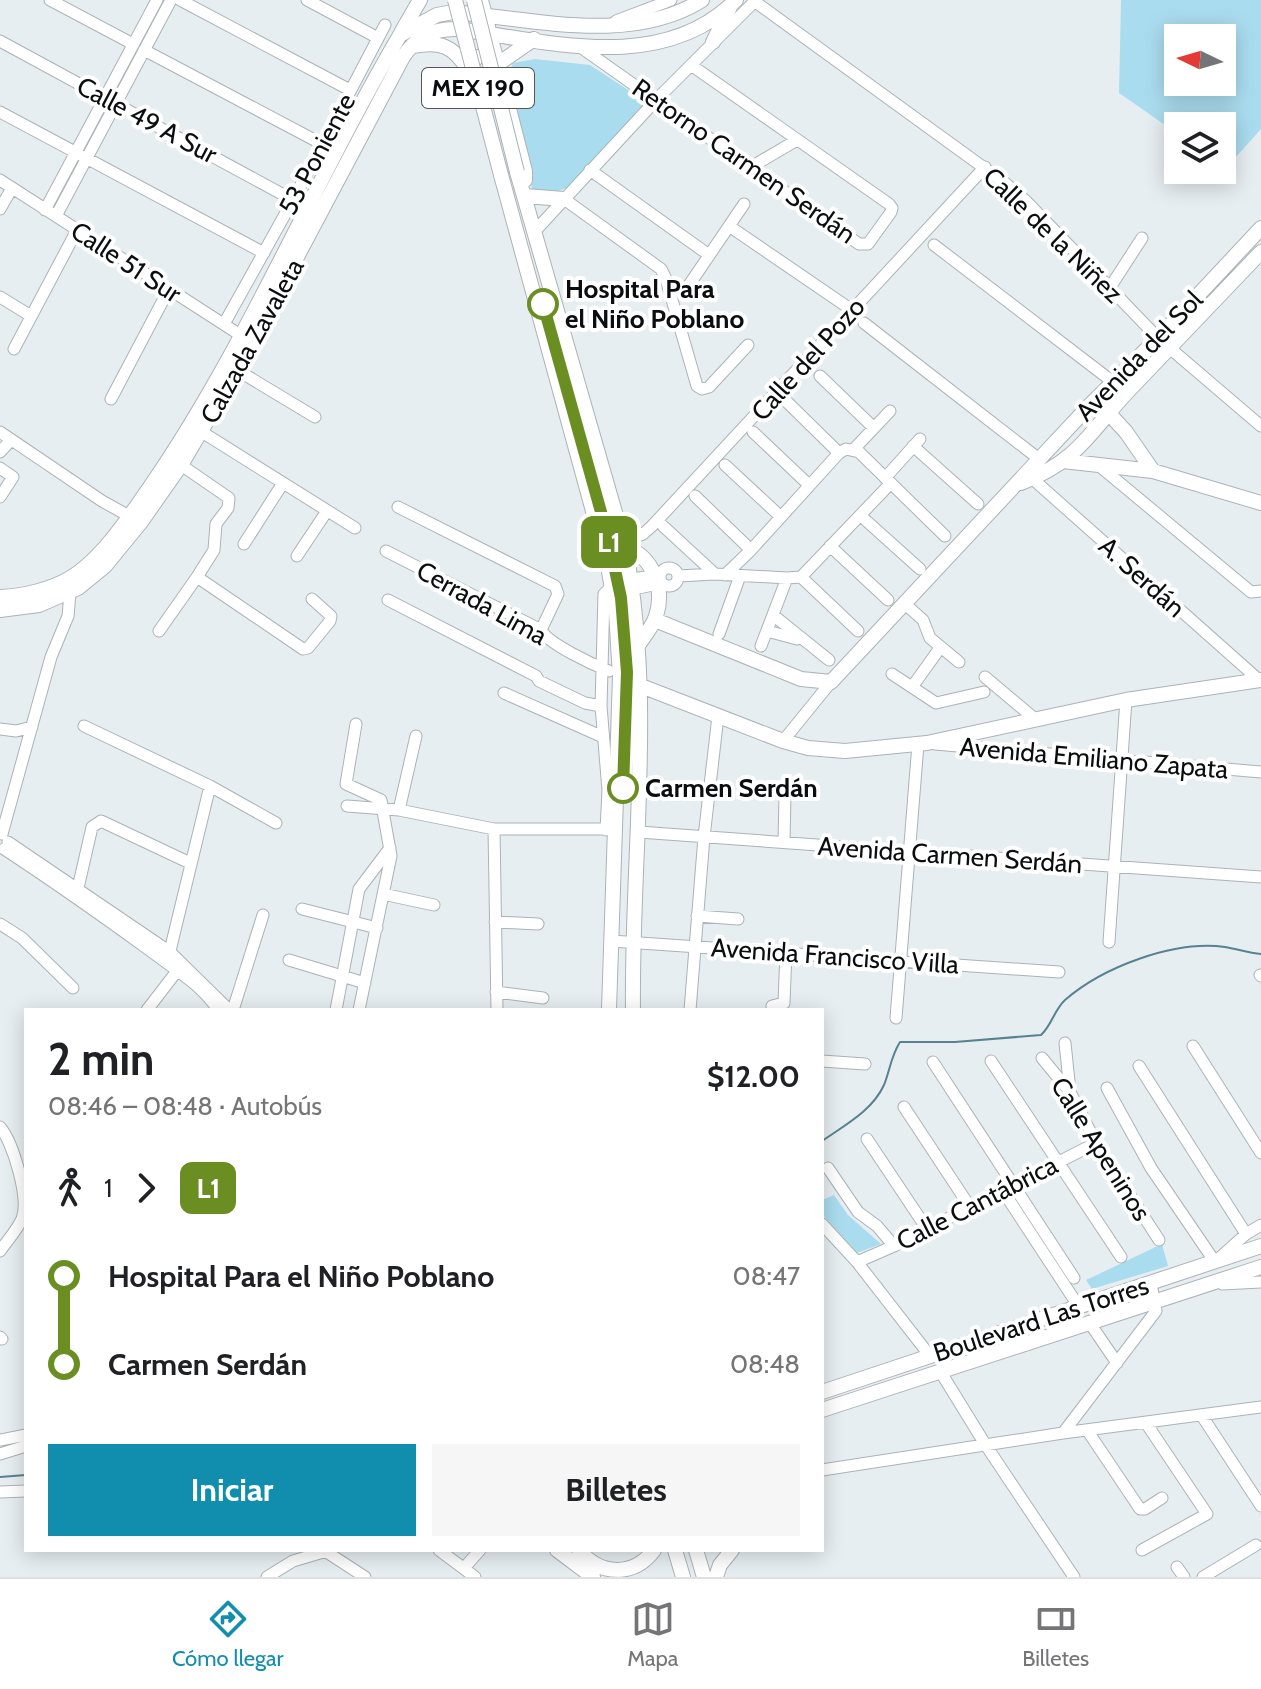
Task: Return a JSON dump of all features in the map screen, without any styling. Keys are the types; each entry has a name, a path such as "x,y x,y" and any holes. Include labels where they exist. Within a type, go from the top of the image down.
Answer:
{"main road":[{"name":"Calzada Zavaleta","path":"0,597 37,591 71,578 94,558 196,428 237,370 247,338 420,0"},
{"name":"MEX 190","path":"474,0 517,172 624,544 632,584 641,686 633,1008"},
{"path":"400,35 453,4 602,26 661,20 682,13 702,0"},
{"path":"713,42 731,2"},
{"path":"412,46 432,32 458,29 578,45 616,47 665,43 697,30 731,2"},
{"path":"453,4 499,187 509,205"},
{"name":"MEX 190","path":"453,4 612,588 609,1008"},
{"path":"483,7 525,171 525,196 564,199"},
{"path":"498,64 534,39"},
{"path":"412,46 429,43 445,45 454,50 467,68"},
{"name":"Calzada Zavaleta","path":"0,610 39,605 70,593 105,566 141,522 181,465 196,428 412,46"},
{"path":"467,68 473,59 484,55 498,64"},
{"name":"Avenida del Sol","path":"1025,479 1065,461 1087,440 1261,228"},
{"name":"Avenida del Sol","path":"831,682 1113,382 1164,343 1261,252"},
{"path":"1089,406 1103,408 1109,413 1153,471"},
{"path":"1053,446 1055,455 1065,461 1153,471 1261,503"},
{"path":"624,544 639,553 659,579 655,620 639,644"},
{"path":"655,620 801,679 831,682"},
{"path":"641,686 783,741 808,748 845,751 923,744 1126,700 1260,680"},
{"name":"Boulevard Las Torres","path":"824,1391 1261,1246"},
{"name":"Boulevard Las Torres","path":"824,1409 1261,1267"},
{"path":"824,1383 877,1374"},
{"path":"824,1418 843,1403"},
{"path":"560,1552 593,1577"},
{"path":"581,1552 598,1567 620,1571 639,1566 652,1552"},
{"path":"676,1552 683,1577"},
{"path":"697,1552 704,1577"},
{"path":"716,1577 720,1565 730,1552"}],"street":[{"path":"50,0 322,144"},
{"path":"139,47 157,0"},
{"path":"51,213 139,47 171,0"},
{"path":"180,0 350,90"},
{"path":"307,0 378,38"},
{"path":"535,231 657,99 755,1"},
{"name":"Calle de la Niñez","path":"755,1 985,167 1027,202 1164,343 1261,426"},
{"path":"602,26 666,2"},
{"name":"53 Poniente","path":"224,324 385,25"},
{"name":"Calle 49 A Sur","path":"0,41 293,200"},
{"name":"Retorno Carmen Serdán","path":"578,45 859,244 868,244 892,208 691,65"},
{"path":"0,112 264,253"},
{"path":"751,167 797,140"},
{"name":"Calle del Pozo","path":"624,544 652,526 985,167"},
{"path":"590,170 709,255"},
{"name":"Calle 51 Sur","path":"0,180 247,338"},
{"path":"0,209 12,188"},
{"path":"564,199 661,269 697,386 702,389 709,387 748,345"},
{"path":"687,288 744,204"},
{"path":"729,226 846,306"},
{"path":"14,349 77,230"},
{"path":"1109,289 1142,238"},
{"path":"934,245 1113,382"},
{"path":"111,399 169,289"},
{"path":"0,297 31,316"},
{"path":"864,323 1039,459"},
{"path":"237,370 315,417"},
{"path":"820,376 874,428"},
{"path":"784,399 839,453"},
{"path":"720,574 751,550 839,453 854,449 890,411"},
{"path":"196,428 355,528"},
{"path":"0,432 129,516"},
{"path":"753,432 809,485"},
{"path":"0,452 11,440"},
{"path":"612,588 620,592 632,584 659,579 672,585 678,576 801,577 861,516 916,443 978,504"},
{"path":"854,449 945,536"},
{"path":"1095,463 1251,592 1261,591"},
{"path":"159,631 214,550 216,524 228,508 229,498 181,465"},
{"path":"725,465 781,517"},
{"path":"0,468 13,477 0,497"},
{"name":"A. Serdán","path":"1025,479 1260,680"},
{"path":"244,544 283,483"},
{"path":"695,496 751,550"},
{"path":"398,507 555,586 558,594 541,630"},
{"path":"297,556 327,511"},
{"path":"861,516 920,569"},
{"path":"663,526 720,574"},
{"path":"830,546 888,600"},
{"name":"Cerrada Lima","path":"386,551 541,630 548,639 587,662 612,667"},
{"path":"719,634 740,576"},
{"path":"197,577 303,649 308,648 331,616 312,599"},
{"path":"801,577 858,631"},
{"path":"761,646 787,578"},
{"path":"70,593 68,616 51,657 3,842 73,888 228,1008"},
{"path":"388,600 536,676 539,681 585,703 596,705"},
{"path":"904,603 923,620 930,638 959,662"},
{"path":"773,615 829,660"},
{"path":"767,631 804,641"},
{"path":"912,687 940,648"},
{"path":"347,806 399,810 494,829 611,821 603,737 596,705 612,667"},
{"path":"892,674 936,703 984,692"},
{"path":"985,677 1035,719"},
{"name":"Avenida del Sol","path":"783,741 831,682"},
{"path":"504,693 603,737"},
{"path":"1109,942 1126,700"},
{"path":"690,1008 704,837 718,716"},
{"path":"356,724 346,784 379,798 391,848 359,1008"},
{"path":"84,726 210,786 276,823"},
{"path":"0,729 16,731 32,727"},
{"path":"399,810 416,736"},
{"path":"896,1018 923,744"},
{"name":"Avenida Emiliano Zapata","path":"923,744 1261,772"},
{"path":"148,1008 171,962 190,863 210,786"},
{"path":"784,842 785,795"},
{"path":"73,888 92,827 101,821 190,863"},
{"path":"494,829 497,1008"},
{"name":"Avenida Carmen Serdán","path":"639,832 1261,877"},
{"path":"336,1008 359,889 391,848"},
{"path":"383,894 434,905"},
{"path":"302,909 377,928"},
{"path":"232,1008 263,915"},
{"path":"697,916 738,919"},
{"path":"495,922 538,924"},
{"path":"0,924 22,938 73,988"},
{"name":"Avenida Francisco Villa","path":"611,941 1059,972"},
{"path":"772,1006 784,1003 786,952"},
{"path":"289,960 365,983"},
{"path":"171,962 217,1008"},
{"path":"496,992 543,998"},
{"path":"1065,1043 1070,1092"},
{"path":"1193,1046 1261,1153"},
{"name":"Calle Apeninos","path":"1042,1058 1070,1092 1096,1143 1159,1240"},
{"path":"824,1061 865,1064"},
{"path":"991,1061 1121,1257"},
{"path":"933,1062 1079,1307"},
{"path":"1139,1066 1246,1234"},
{"path":"1107,1088 1151,1168 1215,1262 1261,1225"},
{"path":"904,1107 970,1207"},
{"path":"0,1127 20,1160 24,1194"},
{"path":"867,1139 927,1229"},
{"name":"Calle Cantábrica","path":"857,1262 1096,1143"},
{"path":"828,1168 858,1212 877,1226 894,1246"},
{"path":"1008,1188 1074,1278"},
{"path":"0,1251 21,1219 24,1206"},
{"path":"824,1226 857,1262 930,1356"},
{"path":"1202,1287 1261,1282"},
{"path":"1063,1433 1156,1311 1157,1301 1151,1283"},
{"path":"1089,1322 1117,1363"},
{"path":"940,1371 1074,1577"},
{"path":"824,1470 985,1444 1261,1407"},
{"path":"1202,1416 1261,1506"},
{"path":"1142,1550 1207,1514 1146,1423"},
{"path":"1087,1430 1140,1509 1162,1498"},
{"path":"0,1440 24,1435"},
{"path":"0,1454 24,1447"},
{"path":"0,1492 22,1490"},
{"path":"1203,1577 1256,1545"},
{"path":"283,1552 283,1565"},
{"path":"267,1577 283,1565 322,1552"},
{"path":"331,1552 365,1577"},
{"path":"442,1552 475,1577"},
{"path":"464,1568 478,1552"}],"shaded area":[{"path":"1121,0 1261,0 1261,129 1236,157 1236,112 1164,112 1164,124 1119,93"},
{"path":"535,59 590,65 648,103 569,187 550,194 533,192 506,80 513,63"},
{"path":"834,1195 848,1215 881,1244 857,1253 824,1216 824,1199"},
{"path":"1162,1244 1168,1266 1092,1289 1086,1280"}],"waterway":[{"path":"824,1140 857,1117 879,1094 900,1042 955,1042 1041,1035 1065,1000 1099,977 1140,958 1205,946 1261,954"},
{"path":"0,1477 24,1475"}],"bus line":[{"name":"L1","path":"543,304 608,537 621,598 627,672 623,788"}],"place":[{"name":"Hospital Para el Niño Poblano","path":"543,304"},
{"name":"Carmen Serdán","path":"623,788"}]}
